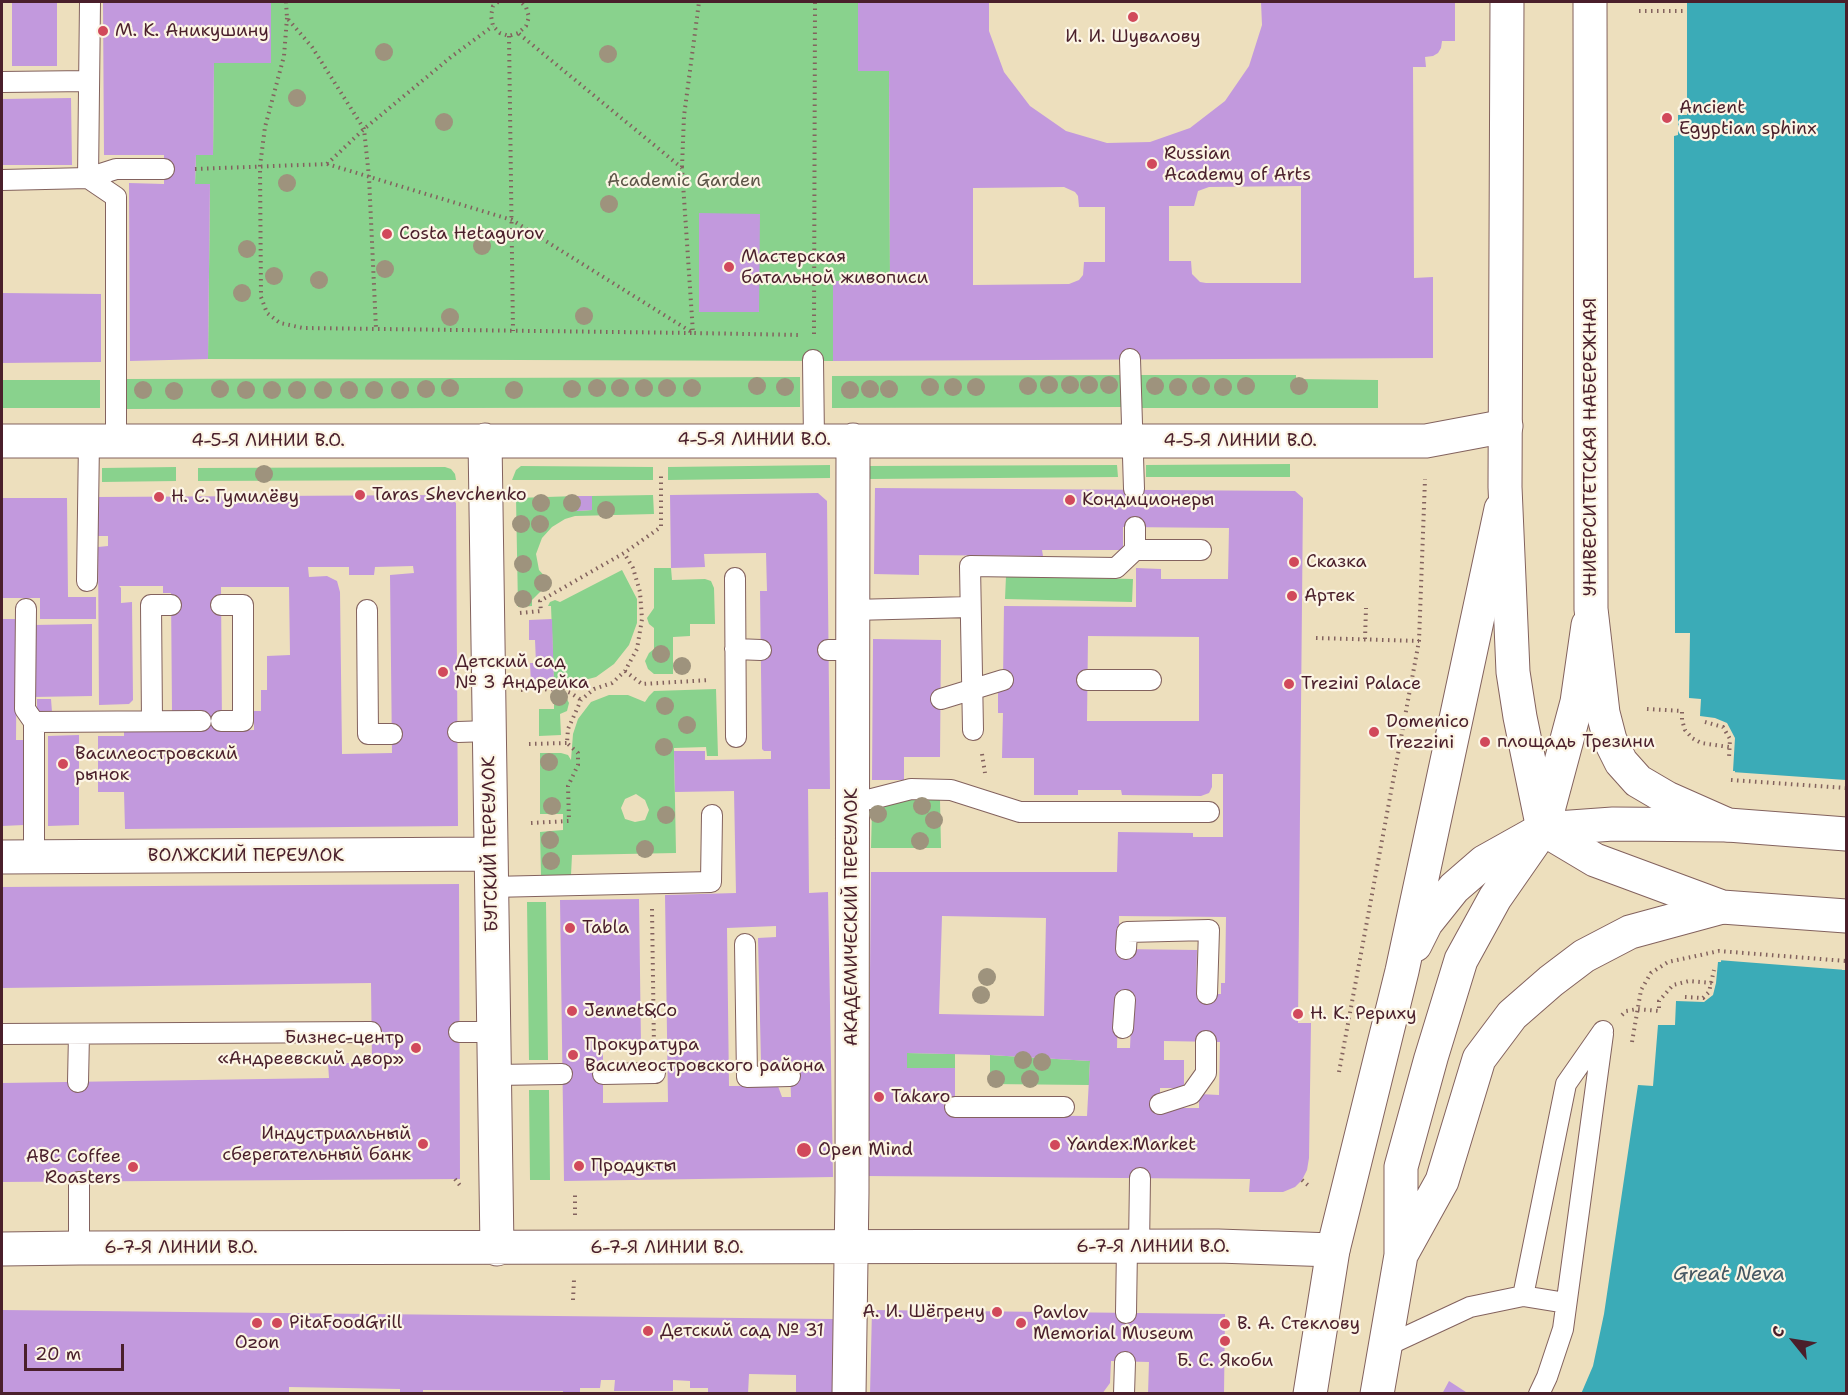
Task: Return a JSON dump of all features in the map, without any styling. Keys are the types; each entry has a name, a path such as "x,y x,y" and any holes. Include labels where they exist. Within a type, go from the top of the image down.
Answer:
{"street":[{"path":"1507,2 1505,487 1513,672 1522,728 1544,829 1595,860 1722,907 1846,916"},
{"name":"УНИВЕРСИТЕТСКАЯ НАБЕРЕЖНАЯ","path":"1590,2 1591,609 1603,713 1610,740 1621,762 1638,781 1667,798 1728,825"},
{"name":"4-5-Я ЛИНИИ В.О.","path":"2,441 1426,441 1506,426"},
{"name":"БУГСКИЙ ПЕРЕУЛОК","path":"485,440 473,732 491,854 497,1249"},
{"name":"АКАДЕМИЧЕСКИЙ ПЕРЕУЛОК","path":"849,1394 851,1248 860,1108 841,1076 861,1002 853,800 863,699 840,650 853,610 853,440"},
{"path":"1310,1394 1333,1250 1402,971 1505,487"},
{"path":"1377,1394 1401,1255 1401,1167 1461,960 1495,898 1544,829 1577,702 1591,609"},
{"path":"1402,971 1426,923 1454,888 1484,862 1544,829 1613,824 1728,825 1846,834"},
{"name":"ВОЛЖСКИЙ ПЕРЕУЛОК","path":"2,857 491,854"},
{"path":"1401,1255 1442,1181 1479,1059 1512,1015 1584,956 1630,932 1722,907"},
{"name":"6-7-Я ЛИНИИ В.О.","path":"2,1250 1236,1246 1333,1250"}],"lane":[{"path":"88,178 90,2"},
{"path":"2,82 89,81"},
{"path":"2,180 88,178 116,169 164,169"},
{"path":"87,581 102,441 116,197 88,178"},
{"path":"1130,359 1134,489"},
{"path":"813,360 814,440"},
{"path":"1135,527 1135,550"},
{"path":"972,730 970,566 1116,568 1135,550 1201,550"},
{"path":"735,578 736,737"},
{"path":"152,721 151,605 171,605"},
{"path":"221,605 243,605 243,721 222,721"},
{"path":"853,610 970,607"},
{"path":"26,609 25,709 34,722 34,857"},
{"path":"367,610 368,734 392,734"},
{"path":"735,649 761,650"},
{"path":"941,699 1003,680"},
{"path":"1087,680 1151,680"},
{"path":"34,722 201,721"},
{"path":"853,800 872,799 911,789 951,790 1020,812 1209,812"},
{"path":"491,888 711,882 712,815"},
{"path":"1126,949 1127,932 1209,930 1207,994"},
{"path":"745,944 747,1077 790,1076"},
{"path":"1124,1028 1125,1000"},
{"path":"1523,1296 1566,1084 1603,1031 1563,1329 1539,1394"},
{"path":"2,1034 371,1032"},
{"path":"459,1032 493,1032"},
{"path":"78,1082 79,1034"},
{"path":"1160,1104 1191,1094 1206,1073 1206,1041"},
{"path":"603,1074 655,1073"},
{"path":"494,1075 562,1074"},
{"path":"955,1107 1064,1107"},
{"path":"1126,1313 1140,1178"},
{"path":"79,1182 79,1248"},
{"path":"1384,1347 1470,1307 1523,1296 1566,1303"},
{"path":"1124,1394 1125,1362"}],"path":[{"path":"286,2 284,56 265,127 260,166 261,297 267,313 280,323 303,328 803,335"},
{"path":"498,2 493,6 491,16 493,26 500,33 509,36 518,33 526,26 528,17 526,7 521,2"},
{"path":"693,333 682,168 684,116 699,2"},
{"path":"813,360 814,2"},
{"path":"1639,11 1687,11"},
{"path":"287,18 312,47 363,129 369,177 376,329"},
{"path":"327,164 363,129 493,26"},
{"path":"518,33 682,168"},
{"path":"509,36 513,331"},
{"path":"195,169 327,164 512,220 693,333"},
{"path":"513,613 541,611 540,601 624,553 661,527 661,440"},
{"path":"1339,1072 1419,641 1425,478"},
{"path":"567,743 568,729 581,700 594,689 612,683 626,671 637,649 642,619 640,592 633,568 624,553"},
{"path":"1365,639 1366,608"},
{"path":"1316,638 1419,641"},
{"path":"626,671 642,684 681,681"},
{"path":"518,690 560,689 581,700"},
{"path":"1647,709 1682,711 1685,730 1692,738 1701,743 1729,747"},
{"path":"1705,722 1723,727 1730,739 1729,758"},
{"path":"972,730 984,757 987,801"},
{"path":"529,744 567,743 578,753 578,765 568,786 569,821 531,823"},
{"path":"1731,780 1846,788"},
{"path":"652,884 655,1073"},
{"path":"1668,962 1719,951 1846,961"},
{"path":"1685,997 1703,998 1713,983 1714,970"},
{"path":"1636,1009 1659,1011 1659,1001 1673,985 1689,981 1713,983"},
{"path":"1302,1180 1309,1186"}],"green space":[{"name":"Academic Garden","path":"271,2 858,2 858,70 889,71 890,281 833,281 833,361 208,359 210,185 195,184 196,155 213,155 214,63 271,63"},
{"path":"1122,375 1122,407 832,408 832,376"},
{"path":"1141,375 1296,375 1296,379 1378,380 1378,408 1141,408"},
{"path":"800,377 800,407 125,409 125,379"},
{"path":"2,380 100,380 100,408 2,408"},
{"path":"1290,464 1290,477 1146,477 1146,465"},
{"path":"830,465 830,478 668,480 668,467"},
{"path":"1117,465 1118,477 868,479 868,466"},
{"path":"521,466 653,467 653,480 512,480 516,470"},
{"path":"176,467 176,481 102,482 102,468"},
{"path":"445,467 451,469 456,480 198,481 198,468"},
{"path":"653,495 654,514 575,516 552,527 542,538 536,554 539,570 550,582 532,600 532,606 518,607 516,498 577,496 578,511 592,510 592,496"},
{"path":"654,568 671,568 672,580 705,579 711,581 714,588 715,624 690,624 690,636 673,637 673,674 654,674 648,669 645,661 654,649 654,628 649,624 647,618 654,608"},
{"path":"622,570 637,599 637,623 629,645 614,664 596,677 577,682 554,684 551,606 548,606 550,602 555,600 560,602"},
{"path":"1006,576 1133,579 1132,602 1005,599"},
{"path":"716,689 718,756 707,756 706,747 674,748 676,853 572,855 571,875 541,876 540,832 563,830 563,814 540,814 540,753 561,753 568,755 571,760 573,734 578,719 591,702 609,695 628,695 645,702 654,691","holes":["636,794 645,800 649,810 645,820 635,822 625,819 621,808 625,799"]},
{"path":"554,694 566,697 569,703 567,711 560,714 561,735 539,736 539,709 554,709"},
{"path":"916,799 940,800 941,848 871,848 872,810 891,803"},
{"path":"527,902 546,902 548,1060 529,1060"},
{"path":"907,1053 955,1054 955,1068 907,1068"},
{"path":"990,1055 1090,1061 1089,1085 990,1084"},
{"path":"529,1090 549,1090 550,1180 530,1180"}],"water":[{"name":"Great Neva","path":"1687,2 1846,2 1846,916 1842,970 1846,970 1846,1393 1581,1394 1593,1366 1604,1314 1638,1085 1653,1086 1658,1025 1675,1025 1676,1001 1704,1002 1713,995 1718,962 1721,962 1735,771 1733,771 1735,738 1727,723 1715,718 1700,716 1701,699 1689,698 1690,633 1675,633 1674,136 1678,135 1678,115 1687,115"}],"pier":[{"path":"1684,2 1687,2 1687,115 1678,115 1677,112 1684,112"},
{"path":"1732,772 1846,780 1846,970 1718,960"}],"building":[{"path":"12,2 57,2 57,66 12,66"},
{"path":"103,2 271,2 271,63 214,63 213,155 196,155 195,184 210,184 208,359 130,361 129,183 164,184 164,155 104,155"},
{"name":"Russian Academy of Arts","path":"858,2 989,2 989,31 1004,72 1030,106 1066,131 1107,143 1150,142 1190,128 1225,101 1249,66 1262,25 1261,2 1455,2 1455,41 1442,41 1438,53 1425,57 1426,67 1413,67 1414,278 1433,277 1433,358 833,361 833,281 890,281 889,71 858,71","holes":["1301,186 1301,283 1206,283 1200,282 1192,274 1191,261 1169,261 1169,206 1194,206 1198,191 1209,187","1064,187 1075,192 1078,196 1079,207 1105,207 1105,262 1084,262 1083,275 1079,280 1069,284 973,285 973,188"]},
{"path":"71,98 72,165 2,165 2,99"},
{"name":"Мастерская батальной живописи","path":"699,213 760,214 759,312 699,312"},
{"path":"2,293 101,294 101,362 2,363"},
{"path":"875,488 1295,491 1303,498 1298,1023 1311,1023 1309,1158 1307,1170 1295,1187 1283,1192 1249,1192 1250,1179 868,1176 871,872 1117,872 1118,832 1193,833 1193,837 1223,837 1223,774 1212,774 1212,787 1209,793 1201,796 1122,795 1121,790 1078,790 1078,795 1034,795 1034,758 1002,758 1003,713 998,713 998,689 1003,680 1004,606 1136,607 1136,568 1161,569 1161,579 1228,579 1229,528 1123,527 1123,550 1042,550 1043,556 919,555 919,575 874,574","holes":["1088,636 1199,637 1199,721 1087,721","942,916 1046,918 1044,1016 939,1014","1119,916 1226,917 1225,983 1221,983 1221,994 1196,994 1197,950 1119,949","1118,1000 1132,1001 1130,1048 1117,1048","1164,1041 1220,1042 1219,1095 1199,1094 1199,1108 1160,1108 1160,1088 1184,1088 1184,1060 1164,1060","907,1053 1090,1061 1087,1116 955,1115 955,1068 907,1068"]},
{"path":"818,493 827,501 830,789 808,789 809,893 828,892 833,1177 564,1181 560,900 639,899 641,1047 603,1048 603,1103 668,1102 665,895 736,893 734,791 675,792 674,751 705,751 705,760 771,759 771,751 762,749 760,591 767,591 766,553 704,554 705,567 671,568 670,495","holes":["776,926 776,937 758,938 761,1062 790,1066 791,1097 782,1097 778,1086 729,1086 727,928"]},
{"path":"446,495 456,503 458,826 125,829 124,792 98,792 98,736 124,736 124,732 201,731 201,721 172,712 171,593 163,593 163,586 119,586 121,603 132,602 133,700 129,704 99,705 98,547 108,546 108,536 98,536 97,497","holes":["413,566 414,573 390,575 392,753 342,754 340,592 337,581 327,576 309,577 308,567 349,567 349,575 374,575 375,567","221,587 289,587 290,655 267,656 267,690 261,690 261,711 254,711 254,730 222,731"]},
{"path":"577,496 592,496 592,510 577,511"},
{"path":"2,498 67,498 68,597 96,597 96,619 40,619 40,598 2,598"},
{"path":"2,619 17,619 16,740 25,740 24,825 2,826"},
{"path":"552,619 554,684 531,685 530,663 536,663 535,640 529,640 529,620"},
{"path":"92,624 92,696 33,697 33,625"},
{"path":"873,639 941,640 940,757 904,757 904,780 872,780"},
{"path":"37,699 51,699 52,712 37,712"},
{"path":"79,735 79,825 48,826 48,736"},
{"name":"Бизнес-центр «Андреевский двор»","path":"459,884 460,1179 2,1182 2,1083 329,1078 328,1063 372,1063 371,983 2,988 2,887"},
{"path":"2,1310 833,1319 832,1394 796,1394 796,1375 749,1374 748,1394 708,1394 708,1388 690,1388 690,1381 673,1380 673,1391 614,1391 615,1380 601,1380 600,1388 580,1388 580,1394 563,1394 563,1391 423,1390 423,1394 400,1394 400,1389 289,1387 289,1394 2,1394"},
{"path":"872,1310 1225,1314 1224,1394 1148,1394 1149,1362 1111,1361 1110,1383 1102,1394 870,1394"},
{"path":"1449,1381 1469,1394 1442,1394"}],"place":[{"name":"И. И. Шувалову","path":"1133,17"},
{"name":"М. К. Аникушину","path":"103,31"},
{"name":"Ancient Egyptian sphinx","path":"1667,118"},
{"name":"Russian Academy of Arts","path":"1152,164"},
{"name":"Costa Hetagurov","path":"387,234"},
{"name":"Мастерская батальной живописи","path":"729,267"},
{"name":"Taras Shevchenko","path":"360,495"},
{"name":"Н. С. Гумилёву","path":"159,497"},
{"name":"Кондиционеры","path":"1070,500"},
{"name":"Сказка","path":"1294,562"},
{"name":"Артек","path":"1292,596"},
{"name":"Детский сад № 3 Андрейка","path":"443,672"},
{"name":"Trezini Palace","path":"1289,684"},
{"name":"Domenico Trezzini","path":"1374,732"},
{"name":"площадь Трезини","path":"1485,742"},
{"name":"Василеостровский рынок","path":"63,764"},
{"name":"Tabla","path":"570,928"},
{"name":"Jennet&Co","path":"572,1011"},
{"name":"Н. К. Рериху","path":"1298,1014"},
{"name":"Бизнес-центр «Андреевский двор»","path":"416,1048"},
{"name":"Прокуратура Василеостровского района","path":"573,1055"},
{"name":"Takaro","path":"879,1097"},
{"name":"Индустриальный сберегательный банк","path":"423,1144"},
{"name":"Yandex.Market","path":"1055,1145"},
{"name":"Open Mind","path":"804,1150"},
{"name":"Продукты","path":"579,1166"},
{"name":"ABC Coffee Roasters","path":"133,1167"},
{"name":"А. И. Шёгрену","path":"997,1312"},
{"name":"Ozon","path":"257,1323"},
{"name":"PitaFoodGrill","path":"277,1323"},
{"name":"Pavlov Memorial Museum","path":"1021,1323"},
{"name":"В. А. Стеклову","path":"1225,1324"},
{"name":"Детский сад № 31","path":"648,1331"},
{"name":"Б. С. Якоби","path":"1225,1341"}]}
